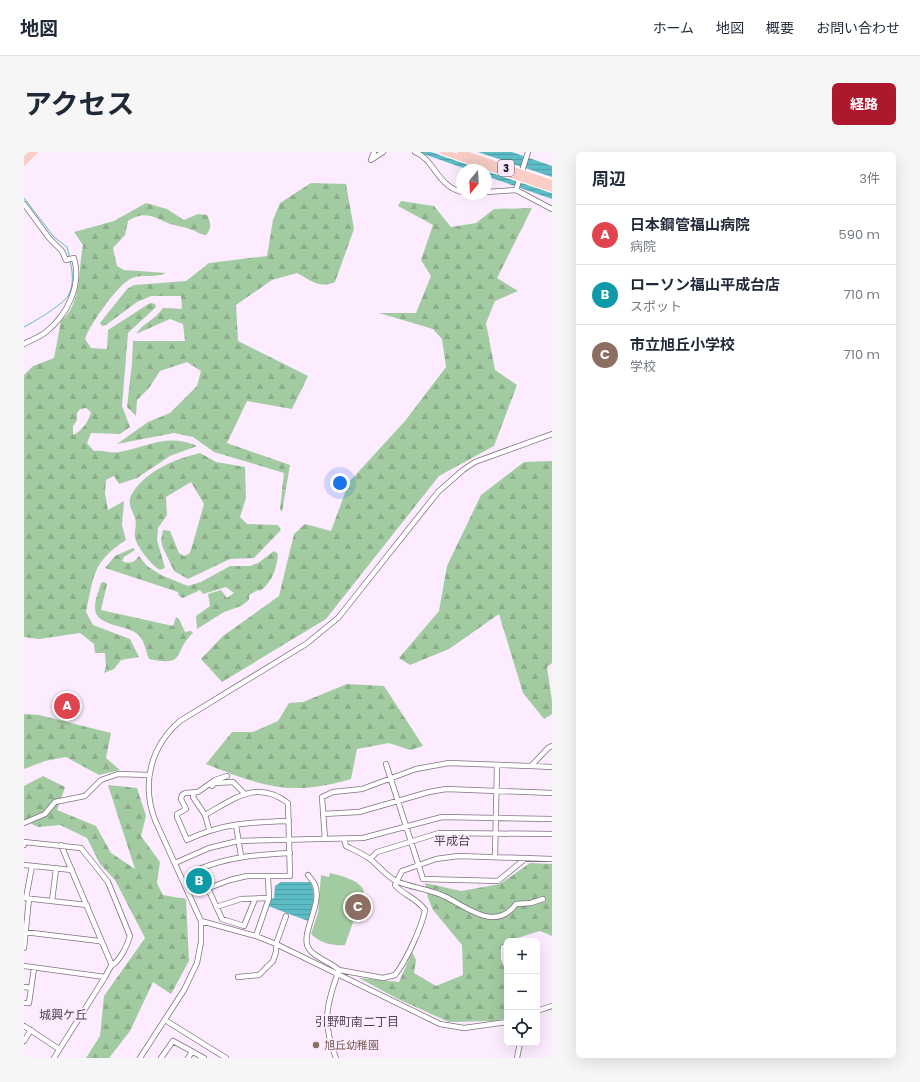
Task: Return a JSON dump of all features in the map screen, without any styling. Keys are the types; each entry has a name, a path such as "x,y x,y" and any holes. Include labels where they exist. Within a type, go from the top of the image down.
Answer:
{"main road":[{"path":"24,155 28,152"},
{"path":"24,163 35,152"},
{"name":"3","path":"443,152 552,183"},
{"name":"3","path":"460,152 552,189"}],"street":[{"path":"374,152 371,160 383,152"},
{"path":"415,152 426,160 444,182 452,189 456,190"},
{"path":"516,190 527,153"},
{"path":"492,192 516,190 552,209"},
{"path":"24,204 49,238 62,251 66,260 74,258 76,265 76,279 72,296 67,308 46,332 24,344"},
{"path":"140,1058 184,990 197,963 200,952 201,921 152,811 148,790 148,775 160,745 180,721 306,644 338,618 438,492 463,470 475,462 552,434"},
{"path":"531,766 548,748 552,746"},
{"path":"386,764 396,801 423,879 498,880 526,858"},
{"path":"325,839 322,796 333,792 362,789 416,769 449,764 552,767"},
{"path":"496,857 497,765"},
{"path":"24,823 45,814 55,802 85,796 101,780 118,774 148,775"},
{"path":"209,829 206,815 193,797 196,792 215,780 228,776"},
{"path":"244,793 233,782 215,783 204,792 182,795 181,799 186,809 177,814 176,817 187,840 209,829 236,825 244,822 289,821"},
{"path":"323,814 359,812 429,792 446,789 552,793"},
{"path":"206,815 244,793 259,792 282,798 288,803 290,840 290,876 246,876 209,888"},
{"path":"175,863 209,848 238,841 344,839 377,836 442,817 552,819"},
{"path":"236,825 241,856"},
{"path":"370,859 377,852 439,833 496,832 552,834"},
{"path":"344,839 346,846 370,859 396,880 445,896 462,906 486,916 495,917 505,915 511,911 516,904 531,903 543,899"},
{"path":"24,845 24,842 61,845 80,848 84,851 108,882 130,936 116,963 111,966 54,1058"},
{"path":"61,845 111,966"},
{"path":"255,899 244,926 222,919 199,869 223,860 241,856 290,854"},
{"path":"308,875 316,886 315,910 306,939 308,947 338,972 383,978 392,976 398,971 412,946 423,918 424,910 420,902 398,889 395,885 396,880 402,871 447,857 552,859"},
{"path":"24,865 72,870"},
{"path":"24,948 26,898 32,866"},
{"path":"52,901 56,869"},
{"path":"256,936 269,898 268,877"},
{"path":"26,898 87,905"},
{"path":"216,907 241,899 269,898"},
{"path":"238,977 259,975 273,961 276,952 276,944 286,916"},
{"path":"201,921 256,936 276,944 338,972 440,1024 464,1028 504,1023"},
{"path":"25,932 102,942"},
{"path":"24,966 105,977"},
{"path":"24,1003 29,1003 34,968"},
{"path":"336,1058 326,1026 329,1001 338,972"},
{"path":"24,987 31,988"},
{"path":"540,1010 552,1006"},
{"path":"165,1020 226,1058"},
{"path":"24,1026 59,1049"},
{"path":"24,1042 31,1030"},
{"path":"161,1058 173,1041 204,1058"},
{"path":"517,1058 519,1046"},
{"path":"188,1058 192,1052"}],"green space":[{"path":"311,183 346,184 354,229 335,282 325,285 315,283 297,273 272,280 236,305 238,341 308,376 292,409 247,401 227,443 290,465 282,512 280,509 284,473 214,452 193,437 174,433 117,444 148,422 170,413 197,386 201,371 187,362 160,371 149,388 137,400 136,416 127,407 133,341 185,341 183,324 170,319 136,334 163,308 182,309 181,296 151,296 137,302 106,325 102,326 100,323 127,289 134,285 186,281 209,263 267,256 273,220 280,203"},
{"path":"401,201 434,206 451,227 476,223 494,209 532,208 497,278 518,291 495,301 486,323 495,370 517,385 494,446 439,476 326,619 222,682 201,659 223,636 279,596 294,534 305,524 331,531 349,482 405,421 446,367 442,339 433,329 379,313 416,313 431,276 421,260 433,225 398,206"},
{"path":"146,203 167,209 184,220 198,214 207,215 210,225 206,235 145,215 128,221 125,235 113,248 117,266 124,270 166,273 140,276 132,278 126,282 105,305 92,324 85,339 91,348 107,349 108,330 150,303 155,304 156,307 128,333 122,406 130,427 120,434 91,433 87,443 94,451 116,452 167,441 186,442 197,446 170,456 137,478 119,484 114,476 106,480 105,493 108,510 124,501 122,525 126,540 107,555 96,571 86,612 93,625 130,639 139,657 121,660 114,669 104,673 106,666 105,653 95,653 94,644 80,633 39,639 24,637 24,375 33,366 54,358 61,321 68,314 73,305 78,286 83,245 74,232 114,221","holes":["86,408 91,412 85,425 73,435 73,426 77,420 77,413 80,409"]},
{"path":"200,453 216,462 245,467 246,498 240,517 247,524 278,525 281,530 254,558 230,559 188,579 174,571 163,548 161,540 163,530 170,531 179,553 184,556 189,554 204,504 191,482 166,497 167,515 158,528 157,540 165,568 160,570 145,555 136,541 136,520 130,506 130,499 133,492 146,477 172,462"},
{"path":"552,461 552,663 547,667 552,701 552,714 544,719 523,693 499,614 449,649 410,665 399,658 439,611 447,566 481,495 524,462"},
{"path":"133,548 135,550 124,557 122,561 132,562 139,556 147,566 161,575 188,586 201,582 230,566 250,566 258,563 274,551 278,554 273,575 264,588 249,595 249,600 241,606 224,612 197,629 196,616 210,606 208,594 221,590 227,598 234,593 226,587 203,594 200,590 183,598 179,596 178,592 105,568 115,556"},
{"path":"104,582 107,584 101,610 173,626 176,617 179,619 185,632 191,631 193,633 175,659 161,661 149,659 141,638 136,633 100,619 96,614 95,604 101,583"},
{"path":"347,684 384,686 423,746 410,750 389,743 357,749 351,779 311,787 294,788 260,783 206,764 232,732 253,732 278,721 289,703 303,702"},
{"path":"24,714 39,715 111,733 106,758 120,770 99,775 66,757 45,761 24,769"},
{"path":"43,776 65,787 57,810 96,826 111,853 135,869 108,785 137,788 146,816 141,836 160,862 157,883 163,895 186,899 189,961 171,994 153,982 130,1031 109,1058 86,1058 100,1036 104,996 145,938 115,880 100,864 87,838 60,825 38,827 24,820 24,786"},
{"path":"530,863 552,864 552,936 540,931 517,938 504,938 504,944 501,946 501,959 504,967 504,1019 494,1021 449,1022 398,999 359,978 399,982 412,952 416,960 414,973 436,986 463,975 462,945 433,910 428,898 425,883 461,891 500,884"},
{"path":"330,873 354,881 362,887 364,891 345,945 326,943 318,940 311,934 318,913 321,875 329,877"}],"water":[{"path":"418,152 431,152 466,164 456,164 456,165"},
{"path":"478,152 512,152 552,166 552,177"},
{"path":"492,173 552,193 552,199 492,178"},
{"path":"281,882 310,882 313,896 308,921 268,906 269,900 274,898 275,886"}],"waterway":[{"path":"24,198 54,237 67,247 70,258"},
{"path":"24,327 54,308 68,296 72,279 70,261"}],"place":[{"name":"日本鋼管福山病院","path":"67,706"},
{"name":"ローソン福山平成台店","path":"199,881"},
{"name":"市立旭丘小学校","path":"358,907"},
{"name":"旭丘幼稚園","path":"316,1045"}],"district":[{"name":"平成台","path":"452,840"},
{"name":"城興ケ丘","path":"63,1014"},
{"name":"引野町南二丁目","path":"357,1021"}]}
